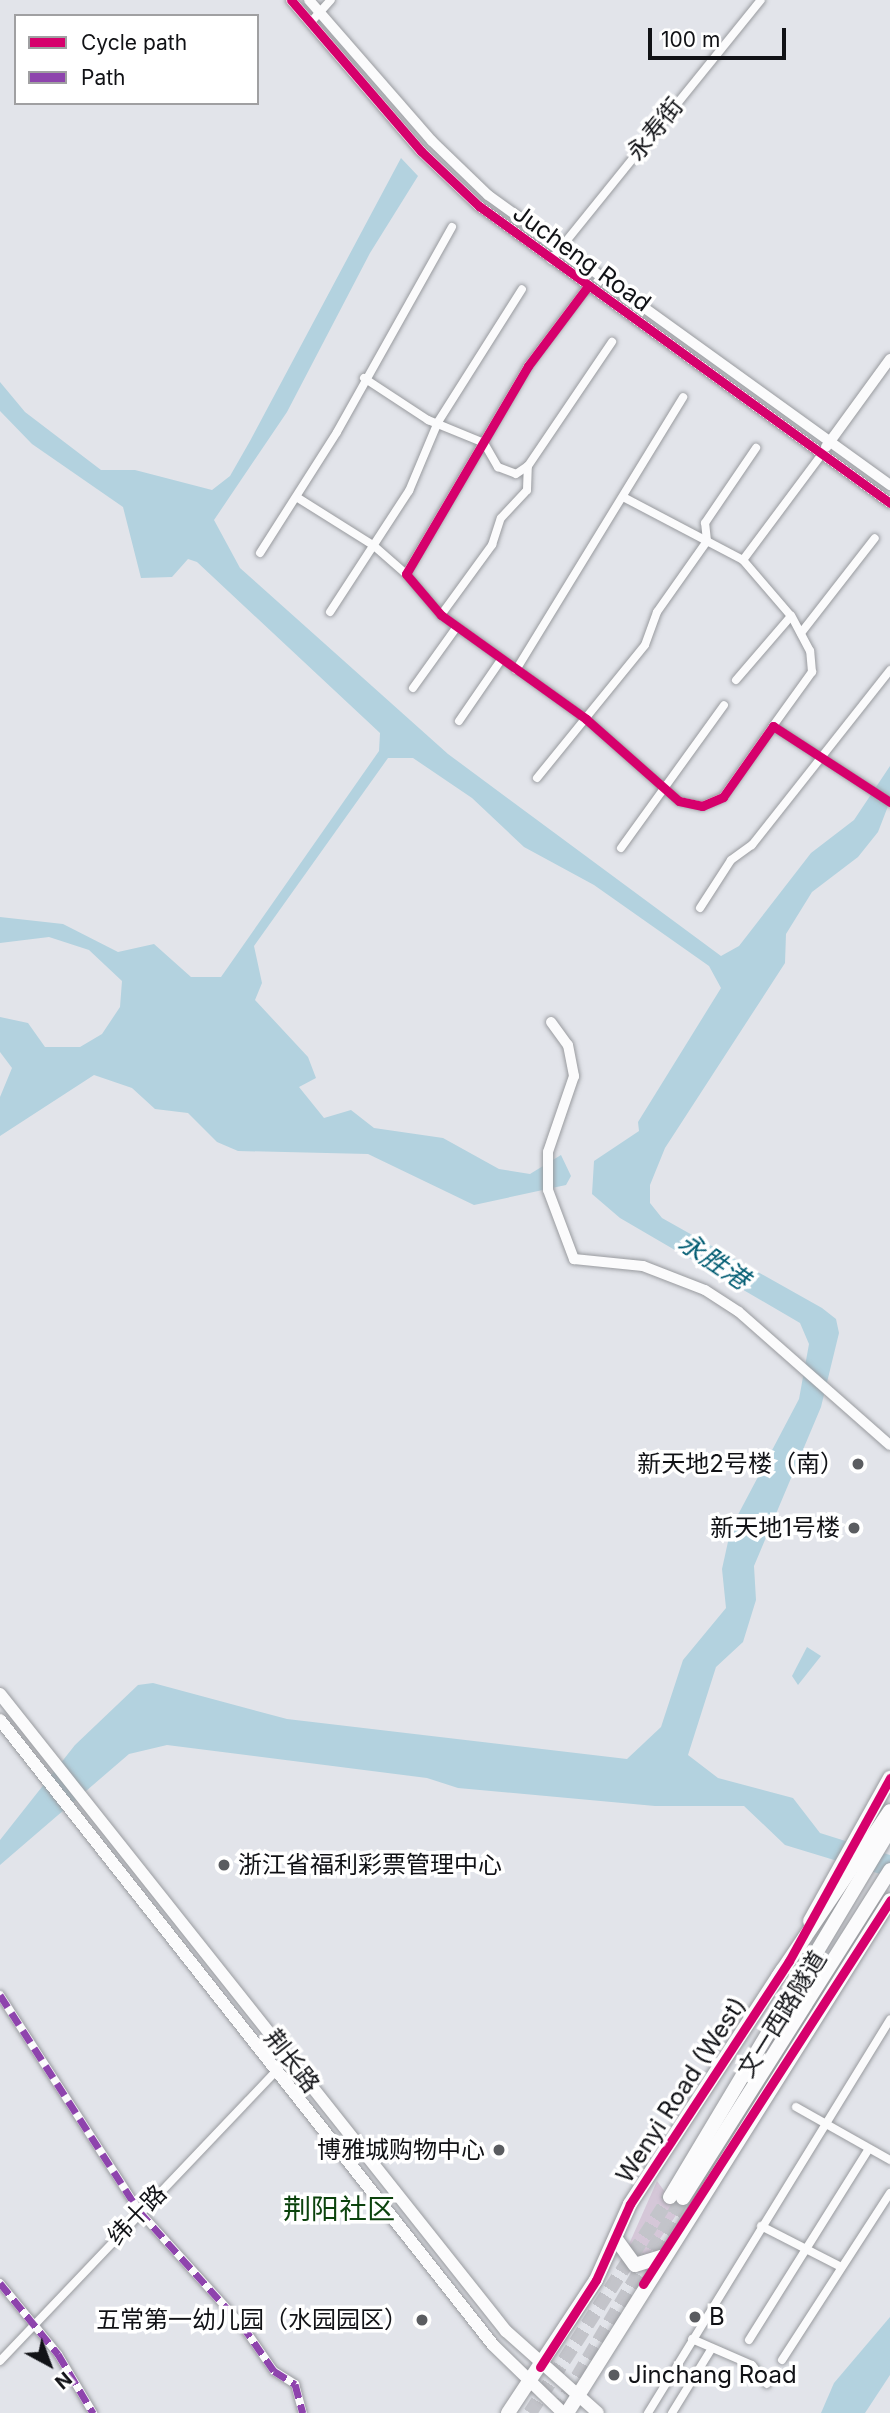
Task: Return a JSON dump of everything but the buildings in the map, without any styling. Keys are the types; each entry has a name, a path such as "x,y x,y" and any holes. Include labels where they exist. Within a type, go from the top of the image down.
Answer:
{"main road":[{"name":"荆长路","path":"0,1694 540,2367 598,2413"},
{"name":"荆长路","path":"0,1720 276,2071 528,2383 565,2413"},
{"path":"842,1874 860,1826 890,1778"},
{"path":"842,1874 886,1830 890,1811"},
{"name":"文一西路隧道","path":"886,1830 864,1881 676,2197 853,1928 887,1889"},
{"path":"565,2413 887,1889 890,1870"},
{"name":"Wenyi Road (West)","path":"508,2413 540,2367 616,2239 630,2204 842,1874"},
{"path":"616,2239 635,2265 662,2257"}],"street":[{"name":"Jucheng Road","path":"291,0 451,181 551,260 890,503"},
{"name":"Jucheng Road","path":"309,0 446,156 559,248 890,485"},
{"path":"310,23 331,0"},
{"name":"永寿街","path":"551,260 761,0"},
{"path":"260,553 298,498 452,227"},
{"path":"406,574 528,366 588,286"},
{"path":"330,612 409,491 438,422 522,289"},
{"path":"364,378 438,422 484,443 498,467 516,474 527,466 612,342"},
{"path":"743,559 890,359"},
{"path":"516,670 625,498 625,484 683,397"},
{"path":"537,778 645,645 657,612 707,541 705,523 756,448"},
{"path":"441,615 492,545 500,518 527,490 527,466"},
{"path":"298,498 373,545 406,574 441,615 456,628 586,719 679,801 702,806 723,797 812,673 801,633 791,616 743,559 625,498"},
{"path":"801,633 875,538"},
{"path":"736,681 791,616"},
{"path":"413,688 456,628"},
{"path":"459,721 501,660"},
{"path":"700,908 731,860 752,845 890,670"},
{"path":"621,848 724,705"},
{"path":"773,726 890,802"},
{"path":"551,1022 568,1045 574,1076 548,1152 548,1190 574,1259 643,1266 705,1290 791,1360 832,1399 890,1443"},
{"path":"0,1995 139,2211 216,2293 274,2371 295,2384 303,2413"},
{"path":"648,2413 890,2020"},
{"name":"纬十路","path":"0,2361 139,2211 276,2071"},
{"path":"796,2107 890,2160"},
{"path":"749,2340 868,2150"},
{"path":"782,2360 839,2266 890,2193"},
{"path":"761,2226 806,2246 839,2266"},
{"path":"0,2283 31,2327 58,2354 93,2413"},
{"path":"692,2339 752,2365 767,2384"},
{"path":"672,2413 712,2348"}],"shaded area":[{"path":"657,2181 668,2196 685,2202 645,2261 626,2251"}],"water":[{"name":"永胜港","path":"401,158 418,176 370,253 287,412 214,520 240,568 448,754 721,956 739,946 811,853 854,820 890,766 890,801 878,832 858,857 812,892 786,934 785,963 665,1148 650,1185 650,1203 662,1218 822,1308 836,1319 839,1333 821,1407 754,1566 756,1600 743,1642 716,1667 688,1755 718,1778 793,1798 820,1833 890,1855 890,1877 785,1845 744,1806 655,1806 458,1788 427,1778 167,1745 129,1754 0,1865 0,1840 75,1745 138,1685 153,1683 287,1719 627,1759 661,1727 683,1660 726,1608 722,1569 731,1528 799,1399 809,1344 800,1323 620,1218 592,1194 594,1161 639,1131 638,1122 721,988 709,966 594,885 524,847 472,798 413,758 388,758 254,946 262,983 255,1000 308,1057 316,1078 299,1087 324,1118 351,1110 374,1128 443,1138 499,1169 530,1174 561,1155 571,1176 566,1185 474,1205 368,1154 238,1151 217,1142 188,1113 155,1109 132,1088 94,1075 0,1136 0,1097 12,1068 0,1052 0,1017 28,1023 45,1047 80,1047 102,1034 120,1007 122,981 89,950 49,937 0,943 0,917 63,924 118,952 154,944 191,977 221,977 379,751 380,733 197,562 188,559 172,577 141,578 123,507 32,444 0,411 0,382 25,412 101,470 135,470 212,490 230,476 250,441"},
{"path":"807,1647 821,1656 798,1685 792,1676"},
{"path":"890,2317 890,2375 865,2413 821,2413 834,2383"}],"tunnel":[{"path":"530,2413 670,2197"},
{"path":"556,2413 683,2198"}],"marked path":[{"path":"0,1995 139,2211 242,2325 274,2371 295,2384 303,2413"},
{"path":"0,2283 58,2354 93,2413"}],"cycle path":[{"path":"291,0 421,151 479,206 890,503"},
{"path":"588,286 528,366 406,574 441,615 586,719 679,801 702,806 723,797 773,726 890,802"},
{"path":"540,2367 596,2280 630,2204 789,1961 890,1778"},
{"path":"643,2284 890,1900"}],"place":[{"name":"新天地2号楼（南）","path":"858,1464"},
{"name":"新天地1号楼","path":"854,1528"},
{"name":"浙江省福利彩票管理中心","path":"224,1865"},
{"name":"博雅城购物中心","path":"499,2150"},
{"name":"B","path":"695,2317"},
{"name":"五常第一幼儿园（水园园区）","path":"422,2320"},
{"name":"Jinchang Road","path":"614,2375"}],"district":[{"name":"荆阳社区","path":"339,2209"}]}
